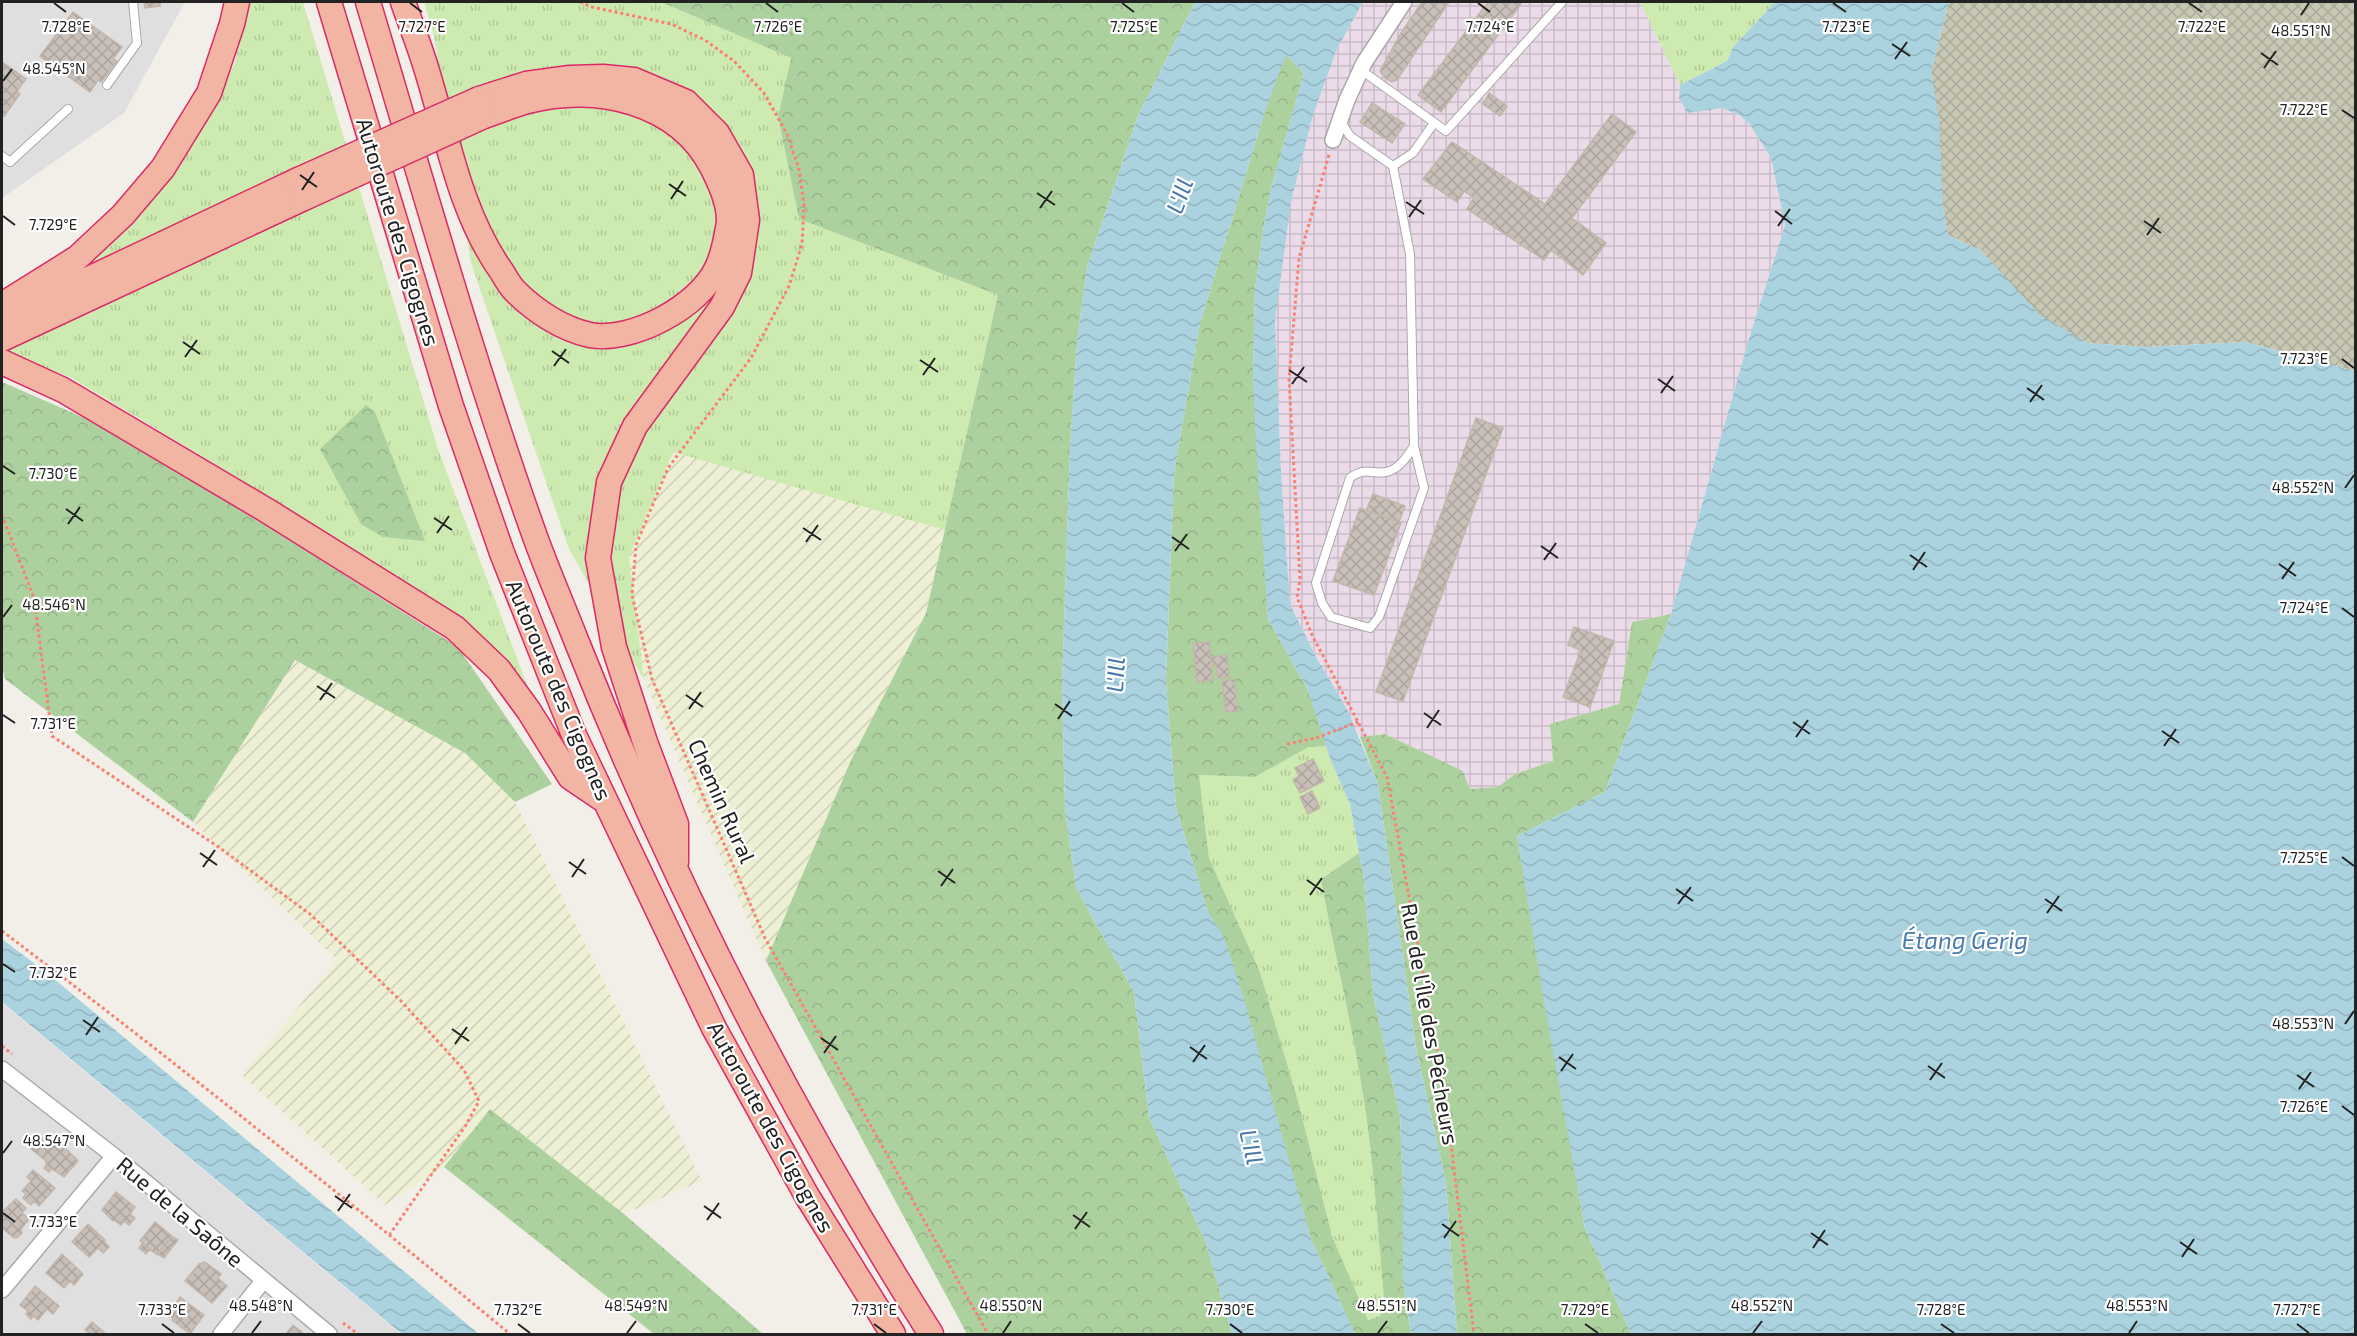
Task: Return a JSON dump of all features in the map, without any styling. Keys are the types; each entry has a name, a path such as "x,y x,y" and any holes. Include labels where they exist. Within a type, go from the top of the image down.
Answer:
{"highway":[{"path":"2,305 77,258 123,215 163,168 209,93 237,2"},
{"name":"Autoroute des Cigognes","path":"329,2 455,417 506,563 574,735 714,1028 807,1196 893,1335"},
{"name":"Autoroute des Cigognes","path":"368,2 483,385 534,534 605,712 675,870 744,1012 840,1184 931,1335"},
{"path":"403,2 427,69 465,202 488,254 514,291 553,321 590,335 624,335 661,320 693,298 716,269 729,226 723,190 705,154 681,128 648,107 611,96 566,96 482,107"},
{"path":"2,320 301,189 482,107 526,84 570,78 603,77 634,80 686,102 717,133 741,175 747,220 739,273 722,307 635,426 609,483 598,558 614,647 645,742 676,824 675,870"},
{"path":"2,339 301,189"},
{"path":"2,363 63,390 266,510 455,628 500,670 530,711 570,777 606,801"}],"street":[{"path":"1333,140 1361,70 1404,2"},
{"name":"Rue de la Saône","path":"2,1069 114,1156 329,1335"},
{"path":"2,1290 114,1156"},
{"path":"221,1335 262,1281"}],"lane":[{"path":"107,85 137,43 133,2"},
{"path":"1361,70 1446,131 1563,2"},
{"path":"2,156 10,162 68,109"},
{"path":"1340,120 1350,136 1393,166 1410,254 1414,446 1424,488 1378,617 1370,628 1331,617 1322,603 1316,583 1350,478 1360,470 1386,472 1401,464 1414,446"},
{"path":"1393,166 1413,153 1434,123"}],"path":[{"name":"Chemin Rural","path":"580,2 592,7 671,24 705,40 734,60 765,93 787,134 799,170 804,205 802,244 789,286 751,358 668,468 636,545 632,596 652,679 765,938 988,1335"},
{"name":"Rue de l'Île des Pêcheurs","path":"1333,140 1299,258 1289,379 1300,579 1297,597 1312,635 1387,777 1444,1086 1474,1335"},
{"path":"2,515 34,598 52,736 217,846 310,914 401,1001 464,1070 479,1101 466,1125 390,1234"},
{"path":"1287,744 1316,738 1358,722"},
{"path":"2,931 152,1045 390,1234 510,1335"}],"shaded area":[{"path":"2,2 185,2 124,113 2,198"},
{"path":"1363,2 1640,2 1680,85 1679,98 1702,110 1722,108 1739,115 1749,123 1771,158 1785,225 1748,342 1671,614 1632,622 1619,704 1551,724 1553,761 1515,774 1498,787 1470,789 1463,771 1385,734 1360,737 1290,604 1281,471 1275,320 1278,284 1291,202 1313,115 1337,49"},
{"path":"1949,2 2355,2 2355,371 2245,342 2144,347 2087,343 2040,316 1980,250 1948,235 1943,207 1931,73"},
{"path":"672,451 945,530 926,613 851,760 766,961 644,680 629,557"},
{"path":"295,660 465,753 515,802 702,1181 624,1214 490,1109 444,1167 385,1205 242,1075 337,960 193,822"},
{"path":"2,1003 401,1334 2,1334"}],"green space":[{"path":"246,2 303,2 438,449 529,690 470,626 257,489 70,377 3,351 168,178 235,63"},
{"path":"424,2 661,2 791,58 778,117 799,219 998,295 945,530 673,452 629,557 644,680 569,549 471,263 434,36"},
{"path":"661,2 1195,2 1138,116 1087,267 1077,341 1070,448 1062,686 1065,808 1076,888 1134,992 1149,1117 1206,1243 1232,1334 967,1334 766,961 851,760 926,613 998,295 799,219 778,117 791,58"},
{"path":"1640,2 1775,2 1733,47 1727,61 1680,85"},
{"path":"1285,54 1304,73 1272,185 1255,289 1253,375 1268,619 1307,688 1328,746 1309,747 1255,777 1199,775 1209,858 1260,972 1298,1101 1332,1236 1368,1320 1380,1316 1384,1298 1371,1156 1355,1047 1321,879 1359,853 1364,879 1373,994 1400,1116 1403,1282 1411,1334 1355,1334 1311,1239 1280,1133 1176,807 1166,681 1174,473 1200,323"},
{"path":"2,382 103,426 264,524 458,647 552,784 515,802 465,753 295,660 193,822 5,679 2,666"},
{"path":"366,405 375,412 425,541 383,537 361,524 320,449"},
{"path":"1671,614 1605,792 1517,836 1585,1228 1631,1334 1457,1334 1446,1182 1416,1048 1378,784 1360,737 1385,734 1463,771 1470,789 1498,787 1515,774 1553,761 1550,724 1619,704 1632,622"},
{"path":"1328,746 1331,761 1350,804 1359,853 1321,879 1355,1047 1371,1156 1384,1298 1380,1316 1367,1320 1332,1236 1298,1101 1260,972 1209,858 1199,775 1255,777 1309,747"},
{"path":"490,1109 624,1214 763,1334 654,1334 444,1167"}],"water":[{"name":"L'Ill","path":"1195,2 1363,2 1337,49 1313,115 1291,202 1275,320 1281,471 1290,604 1316,657 1348,711 1378,784 1416,1048 1446,1182 1457,1334 1411,1334 1403,1282 1400,1116 1373,994 1364,880 1350,804 1331,761 1307,688 1268,619 1253,375 1255,289 1272,185 1304,73 1286,55 1267,105 1200,323 1174,473 1166,681 1176,807 1208,912 1224,937 1244,999 1311,1239 1355,1334 1232,1334 1206,1243 1149,1117 1134,992 1076,888 1065,808 1062,686 1070,448 1077,341 1087,267 1138,116"},
{"name":"Étang Gerig","path":"1775,2 1949,2 1931,73 1939,118 1943,207 1948,235 1980,250 2040,315 2087,343 2144,347 2245,342 2355,371 2355,1334 1631,1334 1585,1228 1517,836 1605,792 1671,614 1748,342 1785,225 1771,158 1749,123 1739,115 1722,108 1688,113 1679,98 1680,85 1727,61 1733,47"},
{"path":"2,939 47,973 479,1334 402,1334 2,1002"}],"building":[{"path":"144,2 160,2 160,6 145,8"},
{"path":"1422,2 1449,2 1397,80 1392,82 1380,71 1401,33"},
{"path":"1488,2 1518,2 1521,4 1441,112 1418,95"},
{"path":"73,12 122,47 113,59 117,61 101,82 98,80 90,92 40,56"},
{"path":"2,62 26,79 17,91 20,94 4,116 2,114"},
{"path":"1489,93 1507,106 1500,116 1483,104"},
{"path":"1372,103 1405,124 1392,143 1360,122"},
{"path":"1612,114 1636,132 1572,218 1606,243 1583,275 1551,250 1544,260 1467,209 1474,198 1464,191 1457,202 1423,179 1452,142 1545,204"},
{"path":"1476,418 1503,428 1403,701 1376,692"},
{"path":"1373,494 1405,506 1399,522 1366,511"},
{"path":"1360,508 1401,523 1374,595 1333,581"},
{"path":"1574,627 1614,641 1590,707 1563,697 1581,650 1568,645"},
{"path":"1209,642 1213,680 1197,682 1193,644"},
{"path":"1227,655 1229,677 1218,678 1216,665 1212,665 1211,657"},
{"path":"1234,679 1238,711 1226,712 1222,681"},
{"path":"1313,759 1324,781 1306,790 1295,768"},
{"path":"1299,776 1306,790 1300,793 1293,780"},
{"path":"1312,791 1320,808 1308,814 1300,797"},
{"path":"41,1137 50,1144 53,1140 60,1143 78,1161 64,1177 52,1169 49,1172 44,1168 47,1164 45,1160 31,1149"},
{"path":"33,1170 55,1188 39,1206 34,1201 31,1205 23,1198 26,1194 22,1191 31,1181 27,1177"},
{"path":"116,1192 135,1207 130,1214 135,1218 129,1225 124,1221 121,1225 113,1221 102,1210"},
{"path":"16,1199 26,1208 22,1213 29,1219 21,1229 22,1233 14,1238 2,1228 2,1212"},
{"path":"155,1222 172,1236 157,1255 140,1241"},
{"path":"88,1224 109,1247 103,1253 98,1248 89,1257 72,1242"},
{"path":"172,1236 178,1240 164,1258 158,1254"},
{"path":"143,1243 150,1249 146,1254 139,1248"},
{"path":"62,1254 83,1274 74,1285 70,1281 64,1288 46,1273"},
{"path":"205,1262 221,1274 218,1278 227,1286 212,1303 185,1281 199,1264"},
{"path":"35,1286 59,1306 53,1314 47,1309 38,1320 33,1316 31,1319 26,1314 28,1311 20,1305"},
{"path":"180,1297 185,1301 173,1318 168,1315"},
{"path":"185,1301 204,1315 190,1334 172,1320"},
{"path":"92,1322 104,1332 102,1334 90,1334 85,1330"},
{"path":"293,1325 304,1334 286,1334"}]}
